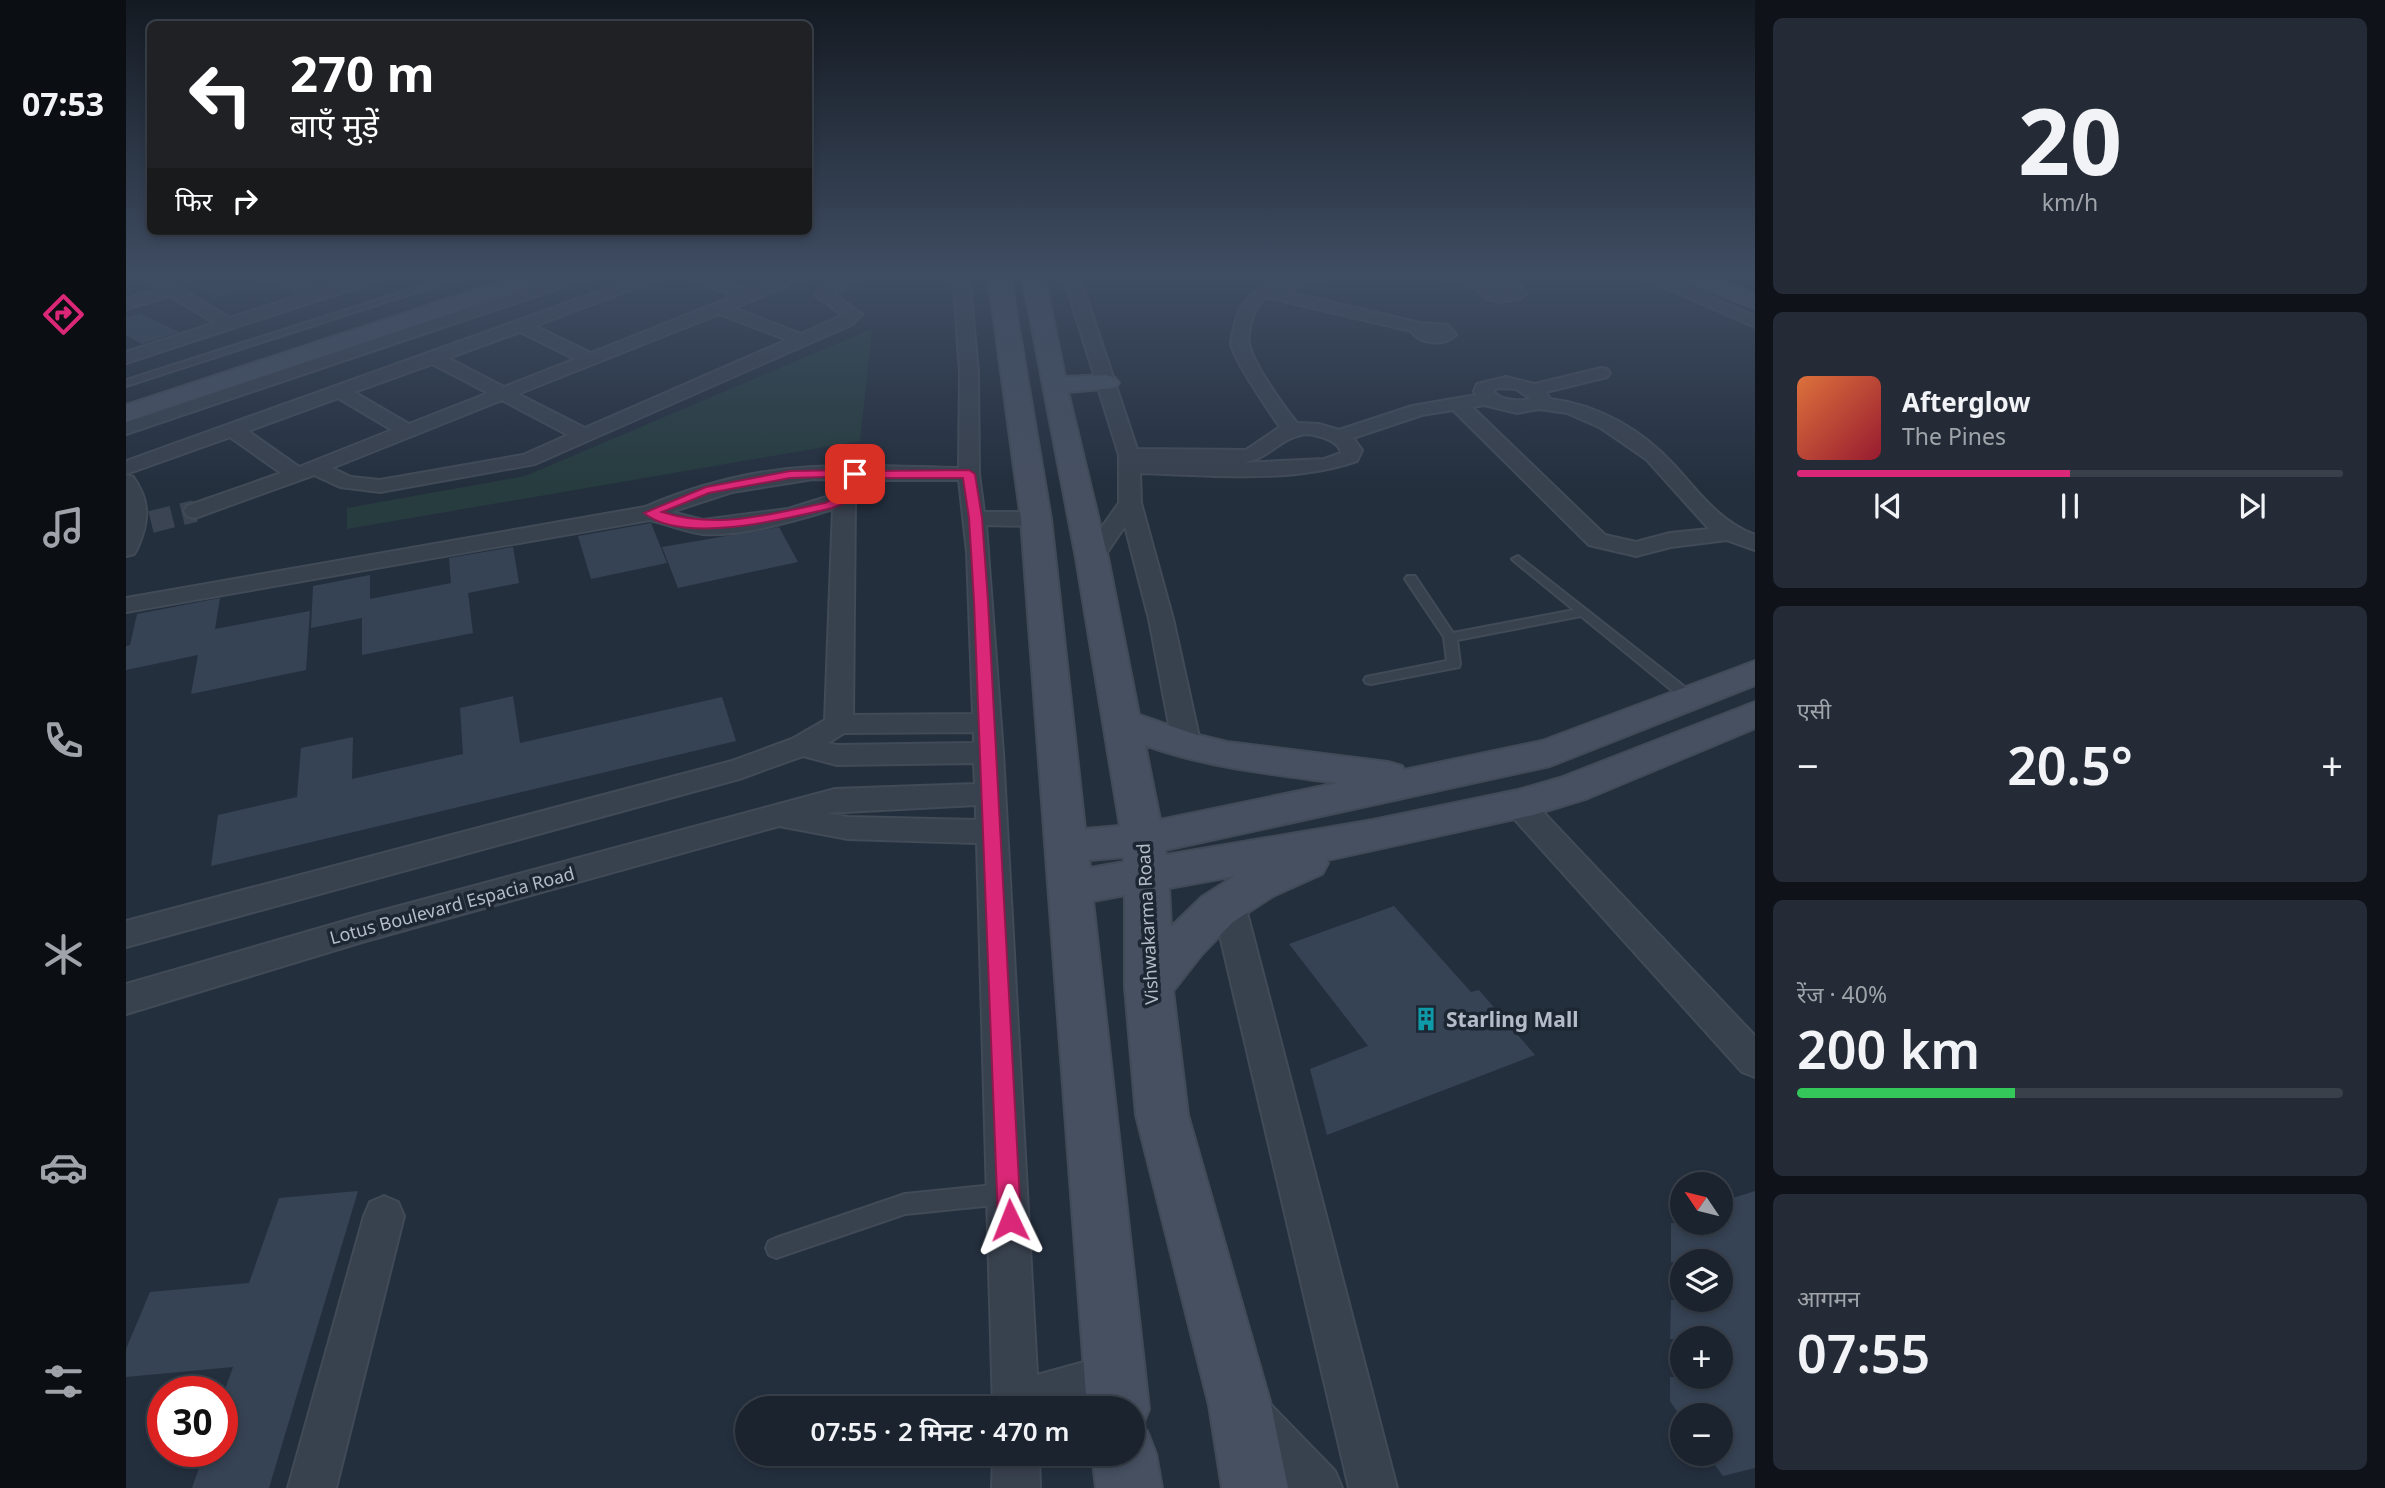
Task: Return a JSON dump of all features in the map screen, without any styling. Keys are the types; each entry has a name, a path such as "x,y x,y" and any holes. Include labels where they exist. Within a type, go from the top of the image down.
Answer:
{"street":[{"path":"126,358 167,344"},
{"path":"126,391 274,344"},
{"path":"126,414 335,344"},
{"path":"126,428 376,344"},
{"path":"126,468 469,344"},
{"path":"560,344 590,359"},
{"path":"195,511 306,471 627,344"},
{"path":"232,429 306,471 347,484 380,485 528,460 792,344"},
{"path":"967,344 969,474 975,518 988,738 1016,1396"},
{"path":"1010,344 1036,519 1116,1392 1087,1396"},
{"name":"Vishwakarma Road","path":"1046,344 1093,558 1124,723 1145,857 1149,987 1162,1115 1240,1405 1255,1488"},
{"path":"1094,344 1130,461 1130,503 1161,619 1187,746"},
{"path":"1240,344 1267,396 1292,430"},
{"path":"433,357 585,436"},
{"path":"1339,436 1419,410 1489,399 1517,407 1536,396 1601,373"},
{"path":"1054,385 1106,383"},
{"path":"339,391 407,431"},
{"path":"1536,396 1578,409 1638,442 1676,479 1710,520 1728,533 1755,543"},
{"path":"1458,404 1597,540 1636,549 1670,540 1728,533"},
{"path":"1292,430 1325,431 1348,441 1352,450 1350,457 1326,465 1244,469 1130,461 1247,455 1266,449 1279,435 1292,430"},
{"path":"126,605 650,513 706,490 790,475 813,472 873,475 969,474"},
{"path":"650,513 685,523 725,526 791,515 844,499 873,475"},
{"path":"126,481 136,497 144,523 126,549"},
{"path":"839,724 844,499"},
{"path":"1093,558 1130,503"},
{"path":"975,518 1036,519"},
{"path":"1071,888 1145,857 1421,780 1550,752 1755,672"},
{"path":"1065,847 1145,857 1374,836 1519,805 1574,788 1755,714"},
{"path":"1124,723 1187,746 1263,761 1421,780"},
{"path":"126,934 739,769 802,746 839,724 988,738"},
{"path":"802,746 837,755 988,738"},
{"name":"Lotus Boulevard Espacia Road","path":"126,999 362,929 835,800 858,797 989,794"},
{"path":"1519,805 1755,1061"},
{"name":"Lotus Boulevard Espacia Road","path":"779,816 848,828 991,832"},
{"path":"1149,987 1186,939 1228,901 1258,884 1374,836"},
{"path":"1228,901 1373,1488"},
{"path":"312,1488 384,1216"},
{"path":"1240,1405 1318,1488"},
{"path":"1016,1466 1016,1488"},
{"path":"1126,1466 1129,1488"}],"lane":[{"path":"126,383 247,344"},
{"path":"1518,559 1690,698"},
{"path":"1371,680 1454,664 1450,637 1411,579"},
{"path":"1450,637 1584,612"},
{"path":"776,1248 905,1203 1009,1194"}],"green space":[{"path":"836,344 870,344 860,441 347,529 347,508 525,476"}],"building":[{"path":"651,523 667,563 591,579 578,536"},
{"path":"779,527 798,562 678,588 662,547"},
{"path":"513,547 519,583 468,593 473,633 362,655 362,618 311,628 313,586 370,575 370,599 451,583 449,558"},
{"path":"220,598 215,629 310,611 306,670 191,694 198,655 126,670 126,646 130,645 137,614"},
{"path":"513,696 520,743 722,697 736,741 211,866 218,815 297,797 301,748 353,737 352,779 463,754 460,708"},
{"name":"Starling Mall","path":"1394,906 1471,992 1479,990 1535,1055 1327,1135 1310,1069 1368,1046 1289,944"},
{"path":"358,1191 269,1488 192,1488 199,1467 238,1467 238,1376 230,1376 233,1367 126,1377 126,1349 150,1292 249,1283 279,1198"},
{"path":"1755,1191 1755,1468 1723,1476 1716,1466 1733,1466 1733,1403 1671,1403 1670,1389 1733,1389 1733,1326 1670,1326 1671,1312 1733,1312 1733,1249 1671,1249 1671,1236 1732,1236 1733,1198"}],"tunnel":[{"path":"151,522 195,511"}],"place":[{"name":"Starling Mall","path":"1426,1019"}],"route":[{"path":"855,474 813,472 706,490 650,513 703,527 725,526 828,506 844,499 873,475 969,474 981,601 1010,1220"}]}
